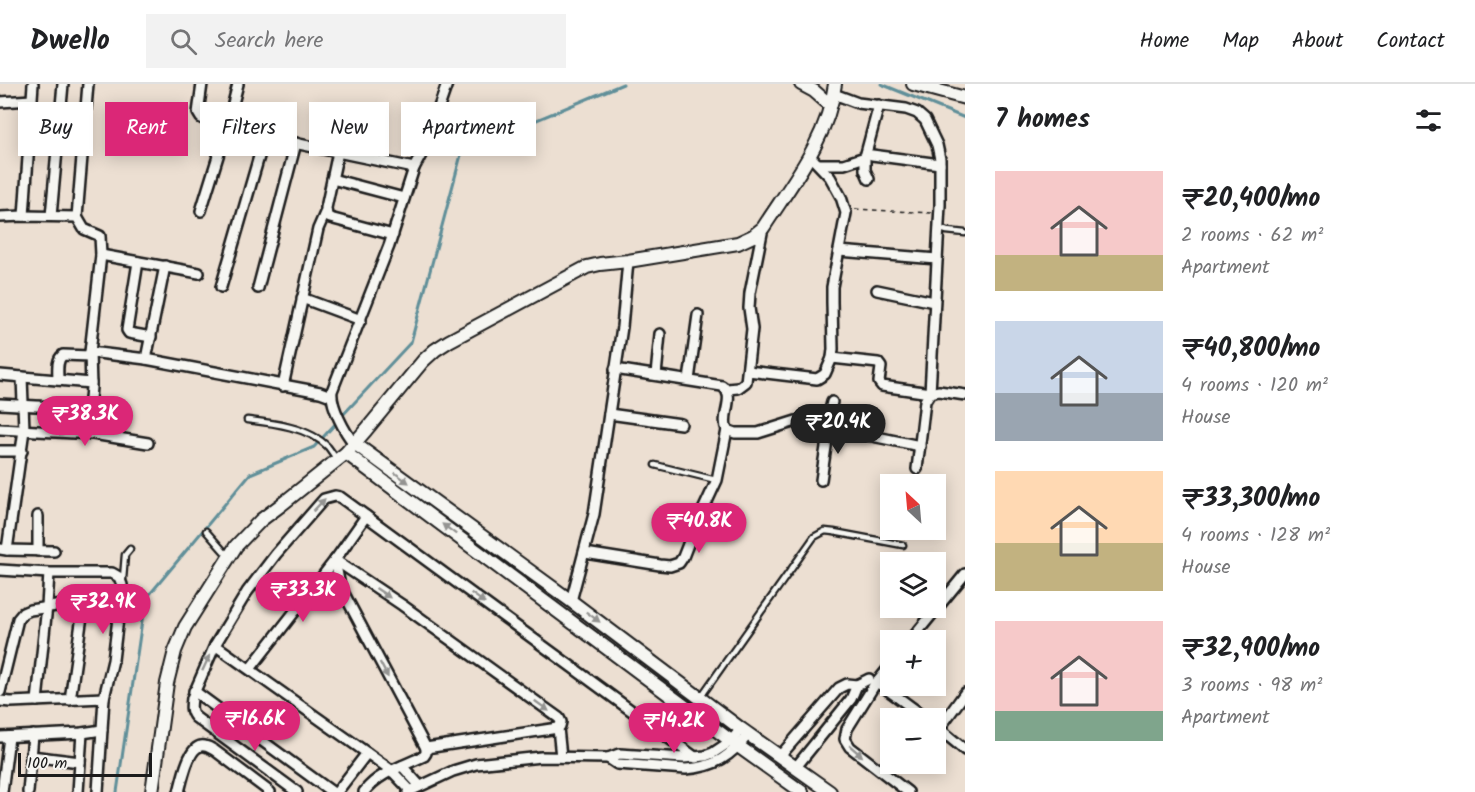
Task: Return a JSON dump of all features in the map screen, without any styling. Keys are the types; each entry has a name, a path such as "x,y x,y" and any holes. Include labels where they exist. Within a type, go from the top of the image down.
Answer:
{"street":[{"path":"24,216 33,84"},
{"path":"51,216 63,84"},
{"path":"87,434 90,409 90,354 100,255 100,236 84,230 77,217 88,84"},
{"path":"200,116 198,112 202,84"},
{"path":"233,102 238,84"},
{"path":"447,84 414,168 393,235 360,320 333,401 346,447 735,744 802,792"},
{"path":"801,84 814,92 833,94 858,103 906,109 917,113 925,120 937,145 940,164 939,214 930,393 926,400 917,469"},
{"path":"913,84 965,98"},
{"path":"152,792 167,683 175,651 185,627 240,541 346,447 435,350 587,267 738,243 753,236 763,228 815,160 833,94"},
{"path":"0,102 32,100"},
{"path":"869,179 865,170 879,105"},
{"path":"201,211 218,156"},
{"path":"221,287 259,156"},
{"path":"258,288 293,156"},
{"path":"283,386 318,229 325,213 338,156"},
{"path":"358,156 414,168"},
{"path":"815,160 844,164 868,156 940,164"},
{"path":"748,371 817,379 825,374 832,358 832,287 846,213 841,197 830,177 815,160"},
{"path":"332,179 404,198"},
{"path":"325,213 330,218 393,235"},
{"path":"0,217 77,217"},
{"path":"727,390 746,382 752,329 750,293 763,228"},
{"path":"839,251 937,260"},
{"path":"100,255 199,273"},
{"path":"572,601 594,514 621,327 628,261"},
{"path":"138,262 127,330 129,333 151,337"},
{"path":"146,359 165,266"},
{"path":"877,290 934,302"},
{"path":"303,298 360,320"},
{"path":"689,380 698,315"},
{"path":"656,375 660,334"},
{"path":"58,380 60,357 90,354 146,359 320,392 333,401"},
{"path":"832,358 878,363 881,367 879,382 882,386 965,395"},
{"path":"615,369 722,386 730,396 724,425 727,430 735,433 758,433 796,422 828,426 920,446"},
{"path":"0,375 91,382"},
{"path":"22,377 24,430 3,550 54,551"},
{"path":"821,480 832,402"},
{"path":"0,404 90,409"},
{"path":"609,414 681,424"},
{"path":"0,429 87,434 148,443"},
{"path":"585,553 670,566 679,562 717,480 727,430"},
{"path":"346,447 572,601 745,732 830,792"},
{"path":"0,451 21,450"},
{"path":"297,792 195,717 190,707 194,691 215,645 255,583 324,499 335,496 366,516 696,758"},
{"path":"38,516 38,551"},
{"path":"250,669 335,560 366,516"},
{"path":"335,560 402,605 559,718 561,757"},
{"path":"335,560 340,586 426,748 423,756 391,770 368,786 364,792"},
{"path":"0,570 112,573 119,577 122,585 121,596 113,660 104,698 98,792"},
{"path":"37,701 49,573"},
{"path":"918,630 965,574"},
{"path":"0,692 18,618 23,613 47,606 121,596"},
{"path":"70,700 84,602"},
{"path":"215,645 391,770 409,791 453,771 476,764 541,757 608,758 619,754 696,758 735,744"},
{"path":"880,676 847,729 845,739 850,747 908,792"},
{"path":"780,756 839,688 847,684 875,682 912,708"},
{"path":"796,767 851,699 856,685"},
{"path":"194,691 332,792"},
{"path":"946,717 965,693"},
{"path":"0,701 104,698"},
{"path":"426,748 558,728"},
{"path":"2,792 5,737 102,730"},
{"path":"608,758 617,764 697,768 725,758 745,732"},
{"path":"78,792 82,733"},
{"path":"946,734 965,750"},
{"path":"28,792 33,735"},
{"path":"179,792 193,750 199,746 206,746 270,792"},
{"path":"337,792 367,753"},
{"path":"31,756 80,762"},
{"path":"402,766 420,786"}],"lane":[{"path":"938,228 965,233"},
{"path":"247,420 293,429 313,436 328,447 346,447"},
{"path":"655,465 717,480"},
{"path":"206,531 229,557"},
{"path":"700,698 814,537 825,531 903,545"},
{"path":"122,585 125,555 130,549"}],"path":[{"path":"845,208 939,214"}],"waterway":[{"path":"341,417 411,342 462,151 623,84"},
{"path":"881,84 965,118"},
{"path":"117,792 145,600 250,474 314,447 337,422"}]}
